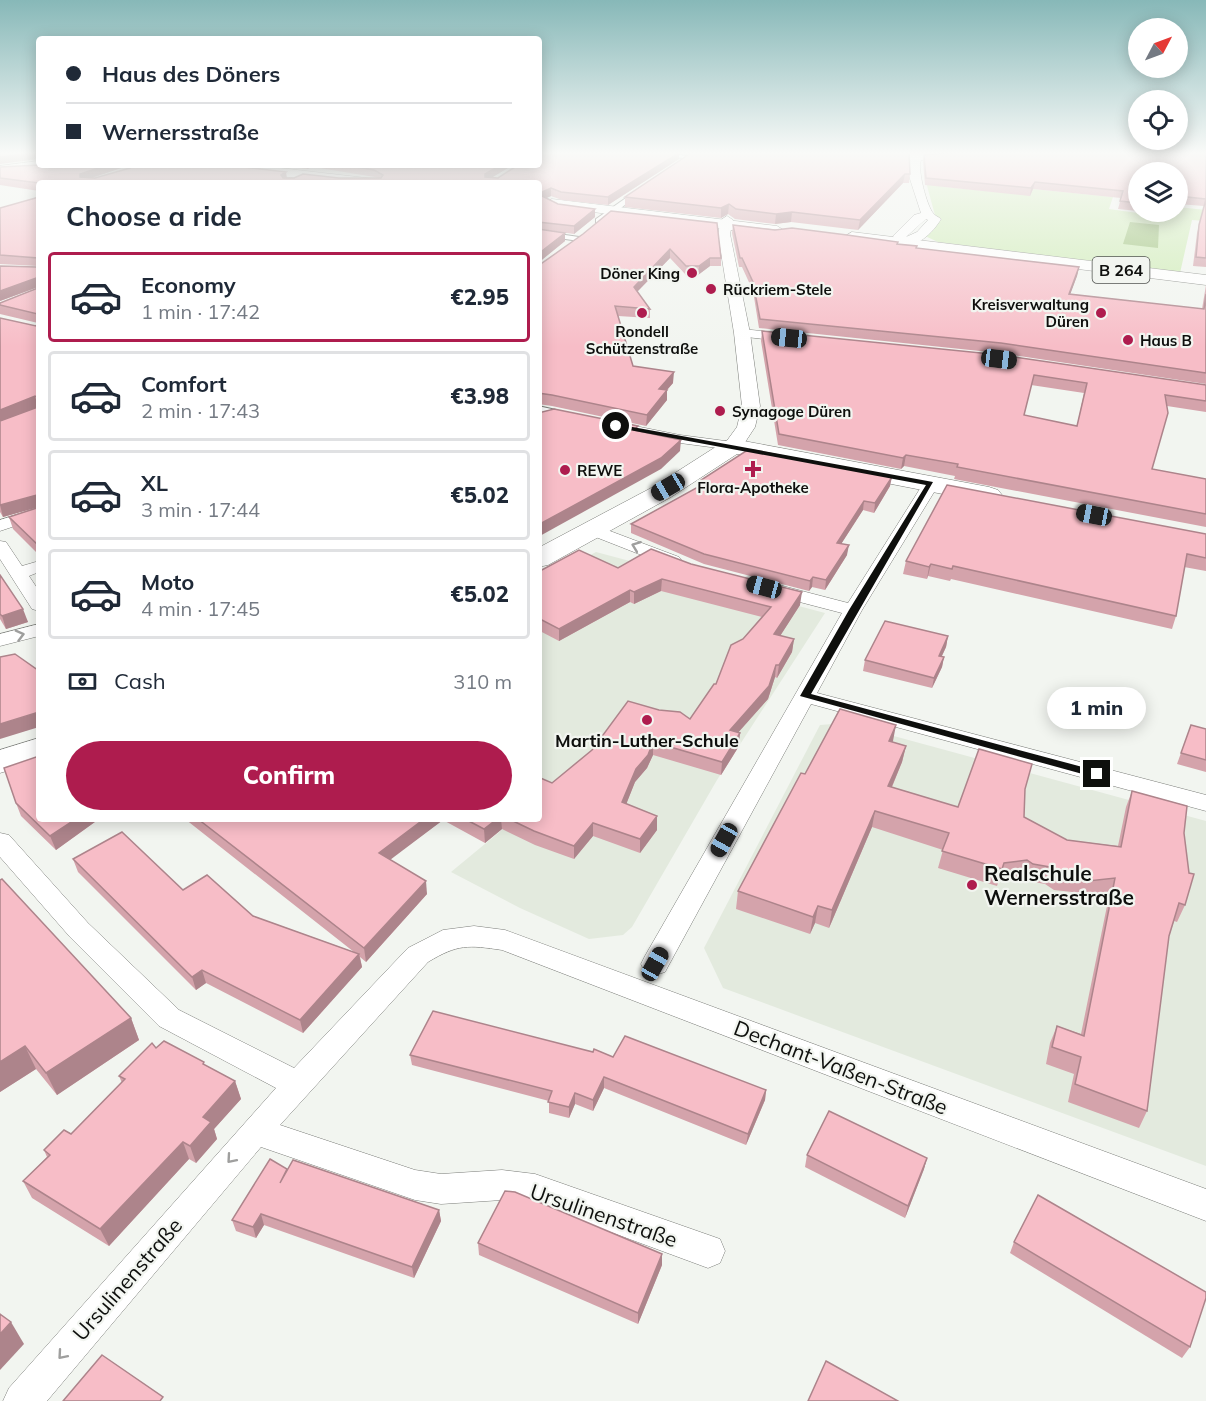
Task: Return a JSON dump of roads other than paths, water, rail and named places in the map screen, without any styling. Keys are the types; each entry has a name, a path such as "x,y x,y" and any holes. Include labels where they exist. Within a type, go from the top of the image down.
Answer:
{"main road":[{"path":"672,216 726,223"},
{"name":"B 264","path":"839,235 1206,280"},
{"path":"542,557 707,465 733,446 1017,500"},
{"path":"0,762 36,750"}],"street":[{"path":"594,225 604,216"},
{"path":"903,243 919,238 935,219 930,216"},
{"path":"598,422 680,439 733,446 746,427 751,406 742,333 732,282 726,223"},
{"path":"570,246 586,232"},
{"path":"542,234 579,239"},
{"path":"742,333 800,339"},
{"path":"655,964 853,610 931,484"},
{"path":"0,526 36,514"},
{"path":"594,530 687,566"},
{"path":"0,546 36,601"},
{"path":"17,573 36,567"},
{"path":"753,584 853,610"},
{"path":"0,640 36,631"},
{"path":"805,696 1206,803"},
{"path":"0,841 80,930 169,1018 297,1084"},
{"name":"Ursulinenstraße","path":"22,1401 255,1131 418,955 443,940 474,936"},
{"name":"Dechant-Vaßen-Straße","path":"474,936 517,944 1206,1205"},
{"name":"Ursulinenstraße","path":"255,1131 415,1185 441,1189 502,1185 535,1189 708,1251"}],"place":[{"name":"Döner King","path":"692,273"},
{"name":"Rückriem-Stele","path":"711,289"},
{"name":"Rondell Schützenstraße","path":"642,313"},
{"name":"Kreisverwaltung Düren","path":"1101,313"},
{"name":"Haus B","path":"1128,340"},
{"name":"Synagoge Düren","path":"720,411"},
{"name":"Flora-Apotheke","path":"753,469"},
{"name":"REWE","path":"565,470"},
{"name":"Martin-Luther-Schule","path":"647,720"},
{"name":"Realschule Wernersstraße","path":"972,885"}]}
